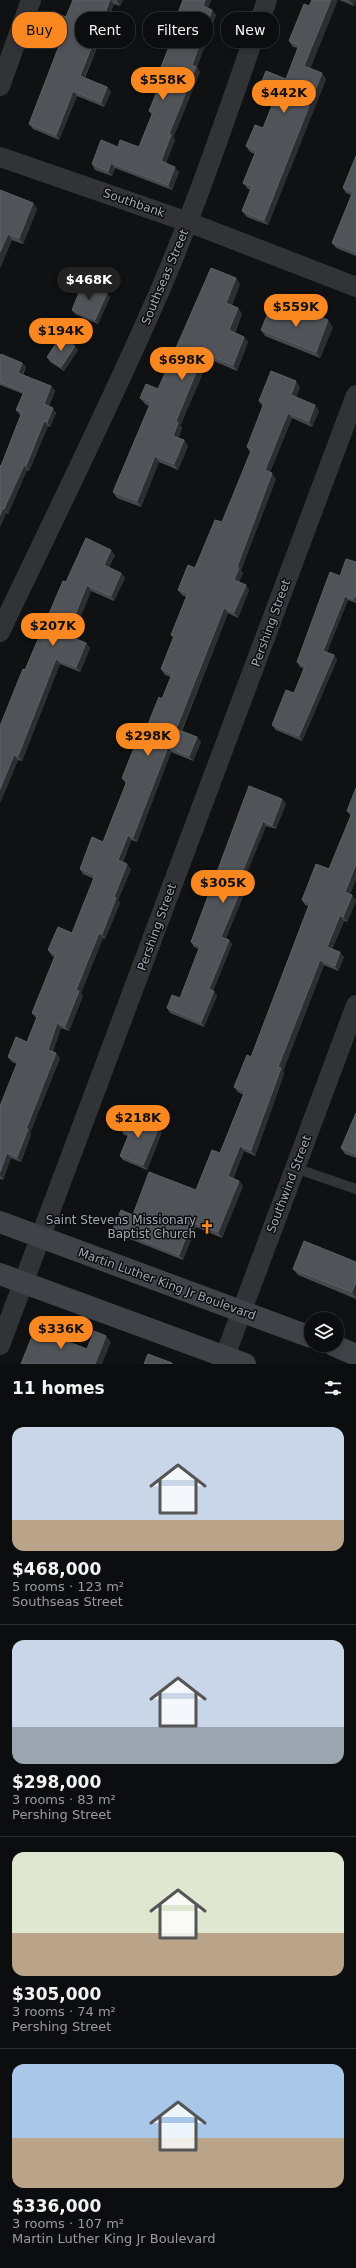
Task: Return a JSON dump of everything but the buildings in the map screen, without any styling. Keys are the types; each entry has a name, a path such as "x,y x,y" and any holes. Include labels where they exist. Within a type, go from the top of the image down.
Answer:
{"main road":[{"name":"Martin Luther King Jr Boulevard","path":"0,1222 304,1334"},
{"path":"0,1274 224,1360 245,1364"},
{"path":"344,1350 356,1356"}],"street":[{"path":"0,86 31,0"},
{"name":"Southseas Street","path":"0,632 121,377 188,222 267,0"},
{"name":"Southbank","path":"0,157 188,222 356,287"},
{"name":"Pershing Street","path":"0,1346 356,395"},
{"name":"Southwind Street","path":"224,1360 356,1005"}],"lane":[{"path":"295,1168 356,1189"}],"place":[{"name":"Saint Stevens Missionary Baptist Church","path":"207,1227"}]}
